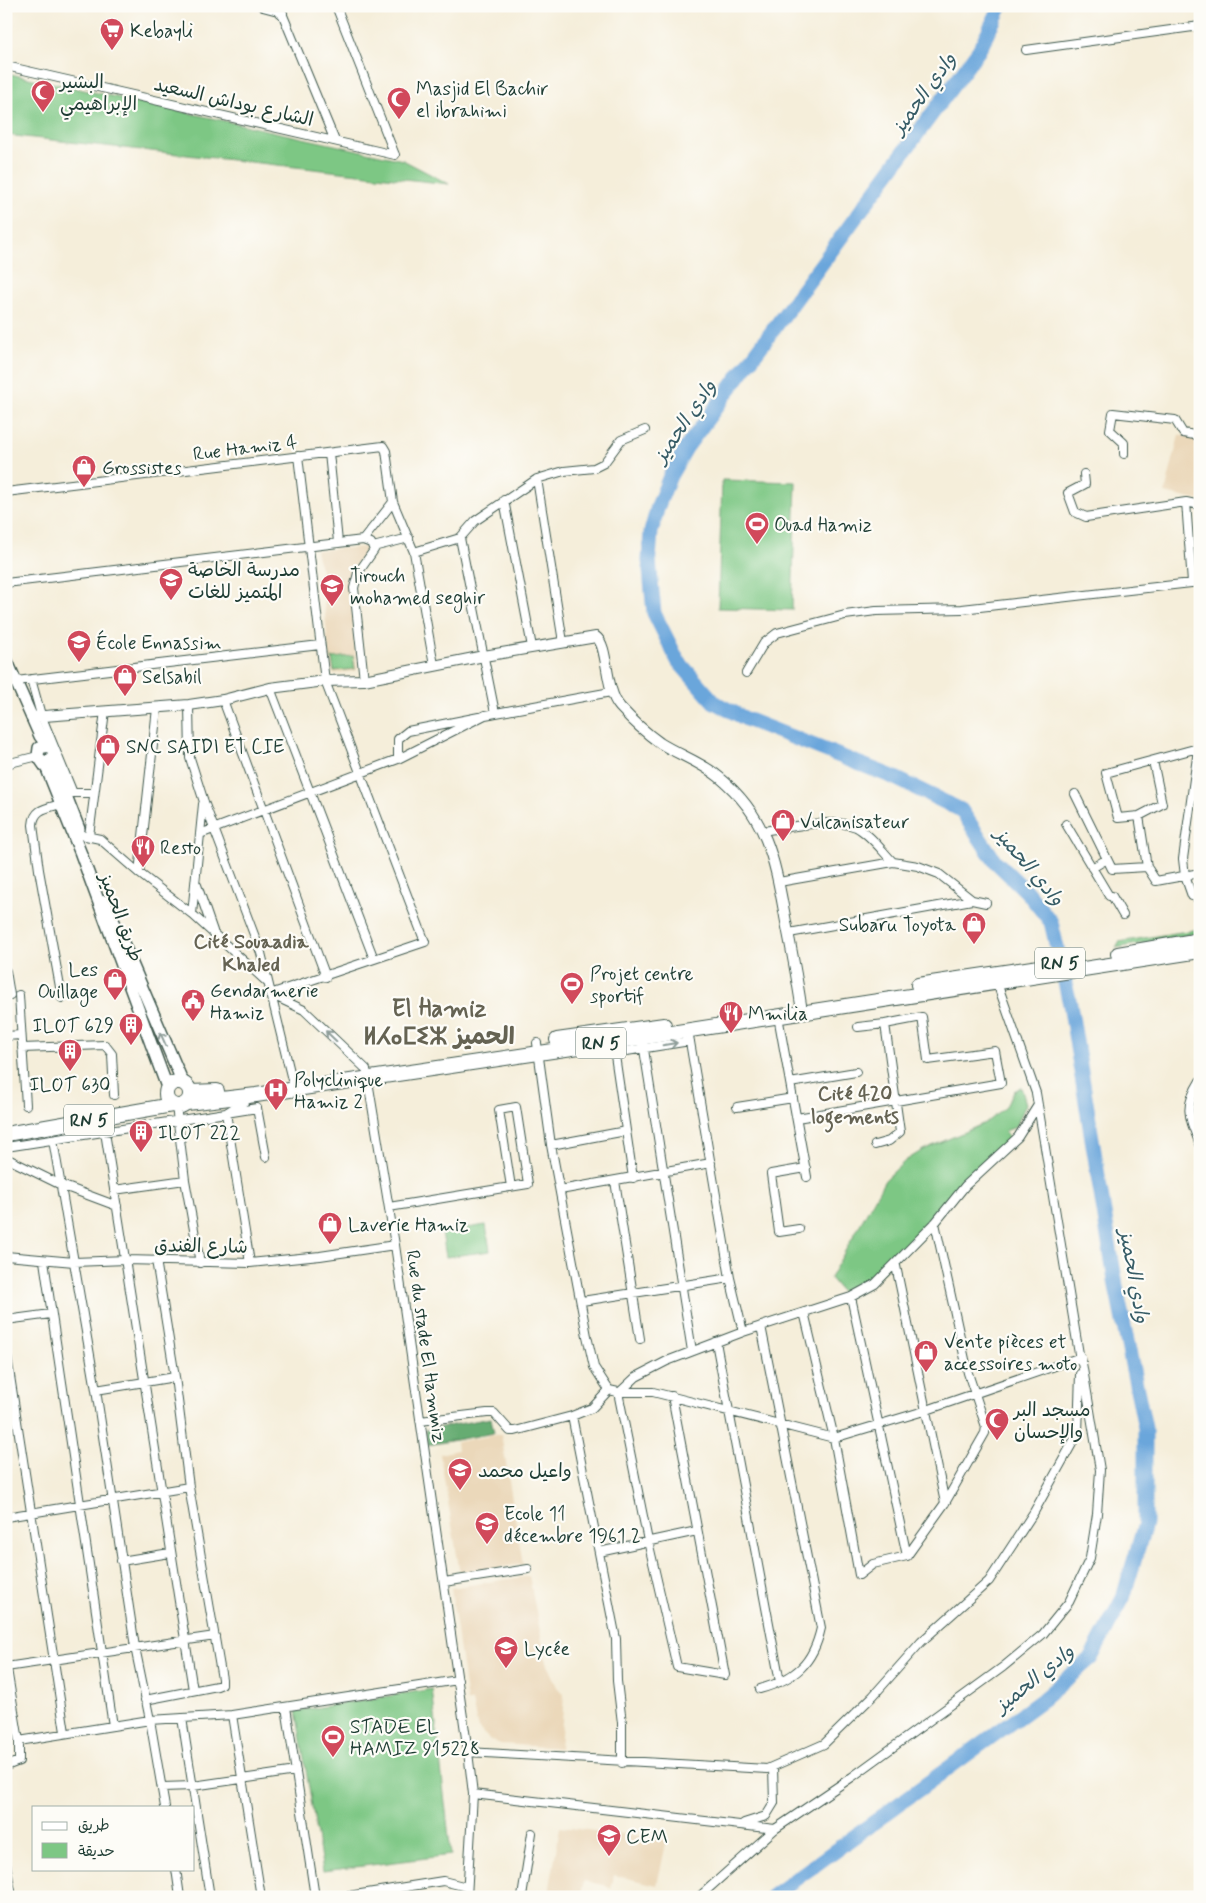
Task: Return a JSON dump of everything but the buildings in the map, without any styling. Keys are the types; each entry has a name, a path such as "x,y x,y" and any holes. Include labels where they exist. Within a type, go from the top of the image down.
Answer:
{"highway":[{"name":"RN 5","path":"6,1126 149,1104 179,1095 256,1095 367,1073 1108,960 1200,940"},
{"name":"RN 5","path":"1108,960 1200,951"},
{"name":"RN 5","path":"537,1047 613,1047 643,1043 689,1036 778,1016 801,1008"},
{"name":"RN 5","path":"6,1134 179,1095 239,1089 292,1080 367,1073"}],"main road":[{"path":"6,659 36,716 47,745 53,750 42,757"},
{"name":"طريق الحميز","path":"6,672 42,757 66,796 85,836 94,874 179,1095"},
{"name":"طريق الحميز","path":"66,796 112,940 179,1095"}],"street":[{"path":"263,6 282,13 335,141"},
{"name":"الشارع بوداش السعيد","path":"6,66 395,154 336,6"},
{"path":"1026,50 1200,26"},
{"path":"1124,454 1124,442 1110,430 1114,413 1175,420 1183,433 1200,436"},
{"path":"414,552 460,538 475,521 537,479 564,471 594,468 604,463 620,440 645,430"},
{"name":"Rue Hamiz 4","path":"6,492 383,446 386,451 393,502"},
{"path":"330,452 338,542"},
{"path":"270,994 326,977 425,942 325,681 298,456"},
{"path":"1084,474 1085,484 1068,493 1075,512 1086,517 1186,502 1200,505"},
{"path":"537,479 563,642"},
{"path":"504,500 532,647"},
{"path":"363,540 393,502 414,552 434,665"},
{"path":"746,673 764,643 777,633 845,615 876,611 962,609 1196,582 1186,502"},
{"path":"6,583 338,542 363,540 373,547 409,538"},
{"path":"460,538 495,713"},
{"path":"364,680 354,588 358,573 372,554 373,547"},
{"path":"36,716 189,705 222,700 270,688 325,681 364,680 532,647 593,637 598,638 605,658 611,692 622,708 660,742 706,767 721,778 750,812 762,831 774,857 801,1008"},
{"path":"16,680 320,645"},
{"path":"31,679 36,716 66,796"},
{"path":"270,688 374,959"},
{"path":"398,759 398,739 408,731 611,692"},
{"path":"222,700 326,977"},
{"path":"189,705 190,758 204,802 261,953 292,1080"},
{"path":"139,873 157,708"},
{"path":"105,711 94,793 85,836 100,839 139,873 192,914 268,983"},
{"path":"200,834 398,759 486,716"},
{"path":"1200,735 1197,773 1183,859 1185,876 1192,896 1200,898"},
{"path":"1153,761 1162,804 1139,816 1118,818 1106,773 1198,748"},
{"path":"6,764 42,757"},
{"path":"62,998 39,870 33,825 34,818 41,809 66,796 94,793"},
{"path":"1075,794 1112,869 1148,868"},
{"path":"192,914 204,802"},
{"path":"1139,816 1148,868 1156,881 1200,873"},
{"path":"762,831 836,823 856,828 870,838 893,862"},
{"path":"1066,824 1092,868 1123,914"},
{"path":"1092,868 1107,859"},
{"path":"779,882 893,862 918,866 939,874 972,900"},
{"path":"196,882 214,933"},
{"path":"788,933 972,900 986,903"},
{"path":"6,971 10,994"},
{"path":"699,1897 774,1829 852,1777 1003,1667 1043,1634 1069,1602 1090,1558 1097,1514 1100,1470 1036,1093 995,978"},
{"path":"270,994 304,1010 367,1073"},
{"path":"19,995 20,1035 26,1105"},
{"path":"778,1016 807,1177"},
{"path":"797,1118 1001,1083 995,1051 928,1060 922,1017 858,1028"},
{"path":"875,1144 889,1141 900,1132 885,1024"},
{"path":"6,1036 20,1035"},
{"path":"689,1036 730,1278 743,1332"},
{"path":"643,1043 680,1286 692,1351"},
{"path":"22,1048 105,1045 112,1054 114,1095"},
{"path":"537,1047 551,1145 594,1367 609,1390 619,1392 653,1392 672,1396 834,1438 1081,1357"},
{"path":"613,1047 633,1178"},
{"path":"790,1083 856,1072"},
{"name":"Rue du stade El Hammiz","path":"367,1073 395,1245 468,1752 473,1794 467,1897"},
{"path":"1200,1081 1192,1092 1188,1114 1200,1144"},
{"path":"179,1095 185,1180 200,1263"},
{"path":"6,1147 105,1132 179,1095 226,1113 258,1108 266,1157"},
{"path":"226,1113 256,1095"},
{"path":"738,1107 793,1098"},
{"path":"619,1392 636,1377 667,1361 743,1332 851,1297 875,1284 896,1266 965,1186 1018,1137 1038,1105"},
{"path":"389,1207 511,1187 528,1184 516,1108 499,1110 511,1187"},
{"path":"226,1113 250,1263"},
{"path":"551,1145 626,1131"},
{"path":"105,1132 193,1690"},
{"path":"53,1140 96,1390 111,1500 135,1647 165,1806"},
{"path":"6,1158 61,1185 117,1206"},
{"path":"560,1190 711,1163"},
{"path":"799,1229 779,1232 771,1174 806,1168"},
{"path":"114,1190 185,1180"},
{"path":"615,1181 640,1340"},
{"path":"804,1312 834,1438 859,1575 873,1564 907,1556 945,1502 985,1433 986,1427 974,1393 935,1223"},
{"name":"شارع الفندق","path":"6,1256 74,1262 156,1260 200,1263 250,1263 320,1256 395,1245"},
{"path":"44,1260 113,1726"},
{"path":"145,1700 222,1684 156,1260"},
{"path":"896,1266 924,1410 945,1502"},
{"path":"582,1301 730,1278"},
{"path":"851,1297 907,1556"},
{"path":"6,1320 51,1314"},
{"path":"760,1689 791,1678 805,1663 817,1644 821,1628 761,1326"},
{"path":"716,1342 780,1682"},
{"path":"6,1350 65,1732"},
{"path":"468,1752 622,1763 767,1770 824,1744 873,1696 921,1642 989,1582 1059,1470 1078,1433 1081,1357"},
{"path":"96,1390 175,1377"},
{"path":"420,1422 478,1413 494,1413 510,1431 515,1431 572,1416 592,1408 609,1390"},
{"path":"619,1392 648,1541 677,1667 725,1675 672,1396"},
{"path":"572,1416 616,1639 617,1681 622,1722 622,1763"},
{"path":"6,1517 190,1487"},
{"path":"599,1552 697,1531"},
{"path":"121,1561 170,1553"},
{"path":"444,1582 528,1570"},
{"path":"7,1667 215,1636"},
{"path":"6,1663 19,1741 19,1761 6,1766"},
{"path":"19,1741 65,1732 150,1720 232,1715 458,1680"},
{"path":"286,1707 315,1897"},
{"path":"232,1715 261,1897"},
{"path":"182,1718 210,1897"},
{"path":"740,1824 766,1816 774,1803 773,1767"},
{"path":"162,1787 193,1786 296,1771"},
{"path":"473,1794 774,1829"},
{"path":"522,1897 532,1833"},
{"path":"6,1864 12,1897"},
{"path":"176,1870 180,1897"},
{"path":"342,1897 374,1894 443,1881 467,1887"}],"shaded area":[{"path":"1179,435 1200,440 1200,501 1165,493"},
{"path":"367,547 368,550 354,567 349,580 357,669 356,671 333,674 328,647 321,570 316,550"},
{"path":"501,1434 523,1564 460,1573 440,1454 457,1450 456,1442"},
{"name":"Lycée","path":"529,1576 546,1662 557,1687 564,1695 560,1748 501,1744 490,1740 478,1728 472,1702 467,1701 451,1588"},
{"name":"CEM","path":"560,1827 667,1839 657,1885 614,1875 611,1889 604,1885 584,1881 580,1897 565,1897 549,1893"}],"green space":[{"path":"6,73 403,160 449,184 6,135"},
{"name":"Ouad Hamiz","path":"722,480 796,482 792,610 718,608"},
{"path":"353,656 355,669 334,671 332,658"},
{"path":"1200,929 1200,933 1116,948 1119,942"},
{"path":"1021,1087 1026,1104 1016,1127 1005,1131 1009,1139 961,1186 876,1279 844,1295 830,1278 885,1180 905,1161 923,1150 985,1123 1005,1108 1014,1091"},
{"path":"486,1225 490,1251 446,1257 442,1232"},
{"path":"491,1418 494,1433 428,1445 425,1430"},
{"path":"432,1689 451,1855 323,1871 296,1711"}],"waterway":[{"name":"وادي الحميز","path":"771,1897 1042,1700 1091,1658 1123,1598 1145,1524 1145,1428 1117,1292 1070,1004 1051,922 1026,891 995,861 961,810 893,777 746,719 714,702 678,661 654,613 649,560 651,532 658,506 670,476 686,448 979,50 1001,6"}],"place":[{"name":"Kebayli","path":"112,51"},
{"name":"البشير الإبراهيمي","path":"43,113"},
{"name":"Masjid El Bachir el ibrahimi","path":"399,120"},
{"name":"Grossistes","path":"84,488"},
{"name":"Ouad Hamiz","path":"757,545"},
{"name":"مدرسة الخاصة المتميز للغات","path":"171,601"},
{"name":"Tirouch mohamed seghir","path":"332,607"},
{"name":"École Ennassim","path":"79,663"},
{"name":"Selsabil","path":"125,697"},
{"name":"SNC SAIDI ET CIE","path":"108,767"},
{"name":"Vulcanisateur","path":"783,842"},
{"name":"Resto","path":"143,868"},
{"name":"Subaru Toyota","path":"974,945"},
{"name":"Les Ouillage","path":"115,1001"},
{"name":"Projet centre sportif","path":"572,1005"},
{"name":"Gendarmerie Hamiz","path":"193,1022"},
{"name":"Mmilia","path":"731,1034"},
{"name":"ILOT 629","path":"131,1046"},
{"name":"ILOT 630","path":"70,1072"},
{"name":"Polyclinique Hamiz 2","path":"276,1111"},
{"name":"ILOT 222","path":"141,1153"},
{"name":"Laverie Hamiz","path":"330,1245"},
{"name":"Vente pièces et accessoires moto","path":"926,1373"},
{"name":"مسجد البر والإحسان","path":"997,1441"},
{"name":"واعيل محمد","path":"460,1491"},
{"name":"Ecole 11 décembre 1961 2","path":"487,1545"},
{"name":"Lycée","path":"506,1669"},
{"name":"STADE EL HAMIZ 915228","path":"333,1758"},
{"name":"CEM","path":"609,1857"}],"district":[{"name":"Cité Souaadia Khaled","path":"251,952"},
{"name":"El Hamiz ⵍⵃⴰⵎⵉⵣ الحميز","path":"439,1022"},
{"name":"Cité 420 logements","path":"855,1104"}]}
